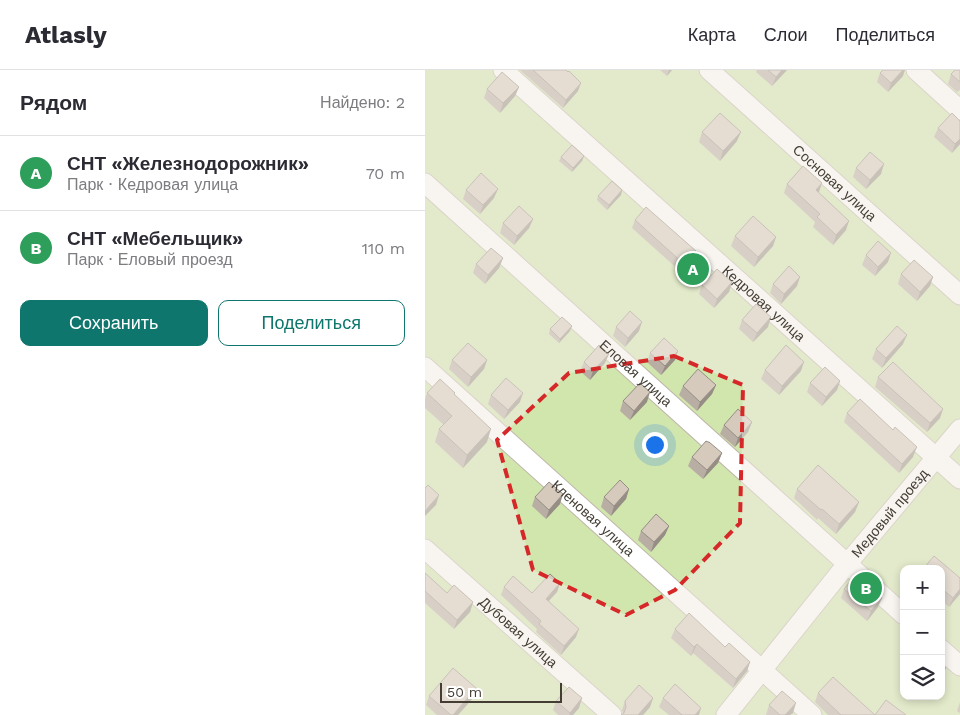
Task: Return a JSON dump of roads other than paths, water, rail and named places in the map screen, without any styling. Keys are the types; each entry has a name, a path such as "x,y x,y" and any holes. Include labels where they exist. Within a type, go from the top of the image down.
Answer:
{"street":[{"name":"Кедровая улица","path":"503,70 960,479"},
{"name":"Сосновая улица","path":"709,70 960,295"},
{"path":"916,70 960,110"},
{"name":"Еловая улица","path":"425,183 900,611"},
{"name":"Кленовая улица","path":"425,367 812,715"},
{"name":"Медовый проезд","path":"726,715 847,564 960,429"},
{"name":"Дубовая улица","path":"425,548 612,715"},
{"path":"945,653 960,666"}],"place":[{"name":"СНТ «Железнодорожник»","path":"693,269"},
{"name":"СНТ «Мебельщик»","path":"866,588"}]}
